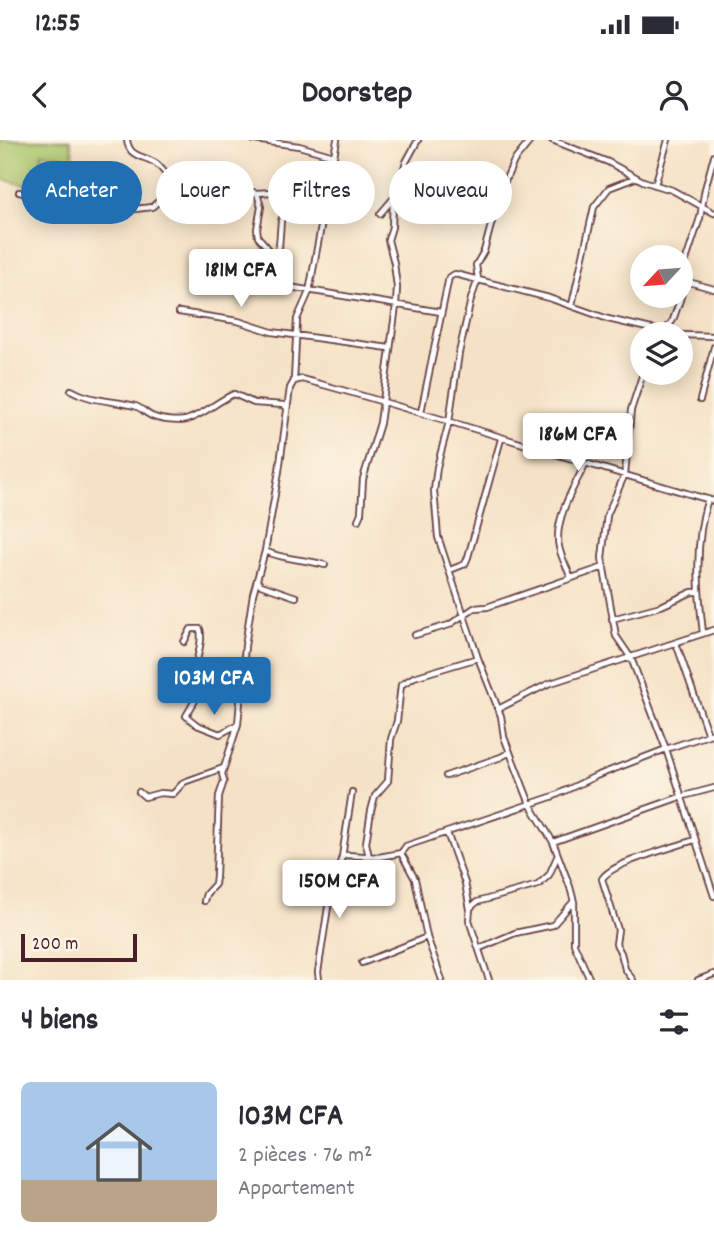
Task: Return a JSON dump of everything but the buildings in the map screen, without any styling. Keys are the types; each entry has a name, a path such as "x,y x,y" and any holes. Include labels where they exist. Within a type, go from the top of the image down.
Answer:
{"street":[{"path":"127,140 131,151 156,163"},
{"path":"254,140 299,146 334,156"},
{"path":"333,161 337,140"},
{"path":"407,161 418,140"},
{"path":"531,140 514,161 500,192 484,251 476,265 478,279 459,353 449,422 437,467 434,491 438,537 498,709 510,752 530,804 553,842 573,902 574,944 590,980"},
{"path":"552,140 608,162 636,178 672,190 714,213"},
{"path":"655,185 668,140"},
{"path":"691,245 714,156"},
{"path":"572,305 594,207 609,188 636,178"},
{"path":"19,192 68,202 96,195 135,209 152,207 156,203"},
{"path":"254,192 268,192"},
{"path":"257,193 261,207 258,237 267,247 270,276 283,286 441,312"},
{"path":"380,214 389,202"},
{"path":"269,265 279,247 281,224"},
{"path":"204,901 206,894 215,884 219,796 224,767 238,724 245,646 265,551 290,388 294,381 297,319 309,292 321,224"},
{"path":"358,520 363,479 380,423 396,306 396,275 388,240 392,224"},
{"path":"421,412 449,277 455,274 572,305 592,314 630,324"},
{"path":"693,283 714,289"},
{"path":"179,312 209,315 272,332 389,348"},
{"path":"693,335 714,335"},
{"path":"700,400 714,347"},
{"path":"294,381 302,379 383,401 501,439 714,501"},
{"path":"639,385 631,410 625,474 607,515 602,558 616,636 631,658 666,749 714,896"},
{"path":"71,390 96,401 137,407 151,417 181,421 212,408 218,401 234,394 254,404 284,405 288,409"},
{"path":"450,570 465,564 501,439"},
{"path":"571,578 558,545 558,533 571,490 586,463"},
{"path":"703,633 699,592 700,528 708,499"},
{"path":"265,551 283,558 325,565"},
{"path":"415,635 449,625 474,608 487,607 604,567"},
{"path":"257,581 261,585 296,597"},
{"path":"612,619 661,606 692,592 699,592"},
{"path":"184,642 191,629 200,629 201,640 194,676 197,697 186,716 190,721 220,734 238,724"},
{"path":"498,709 548,684 714,630"},
{"path":"342,857 346,855 369,858 401,852 406,846 530,804 666,749 711,734 676,643"},
{"path":"369,858 366,843 371,811 375,796 388,781 391,739 397,721 401,685 414,677 478,658"},
{"path":"194,676 199,685 206,687 235,688 241,684"},
{"path":"446,776 510,752"},
{"path":"139,792 145,797 160,793 173,794 184,782 224,767"},
{"path":"553,842 680,797 714,788"},
{"path":"319,980 318,971 330,894 342,857 352,793"},
{"path":"447,833 465,883 470,909 469,920 489,980"},
{"path":"633,980 625,969 616,944 618,930 603,876 619,866 694,840"},
{"path":"401,852 415,879 428,937 442,980"},
{"path":"470,909 477,902 538,884 549,875 557,856"},
{"path":"480,948 515,933 553,925 573,902"},
{"path":"362,963 428,937"},
{"path":"698,980 714,974"}],"green space":[{"path":"0,140 70,140 74,159 42,153 41,161 21,161 21,184 0,179"}]}
